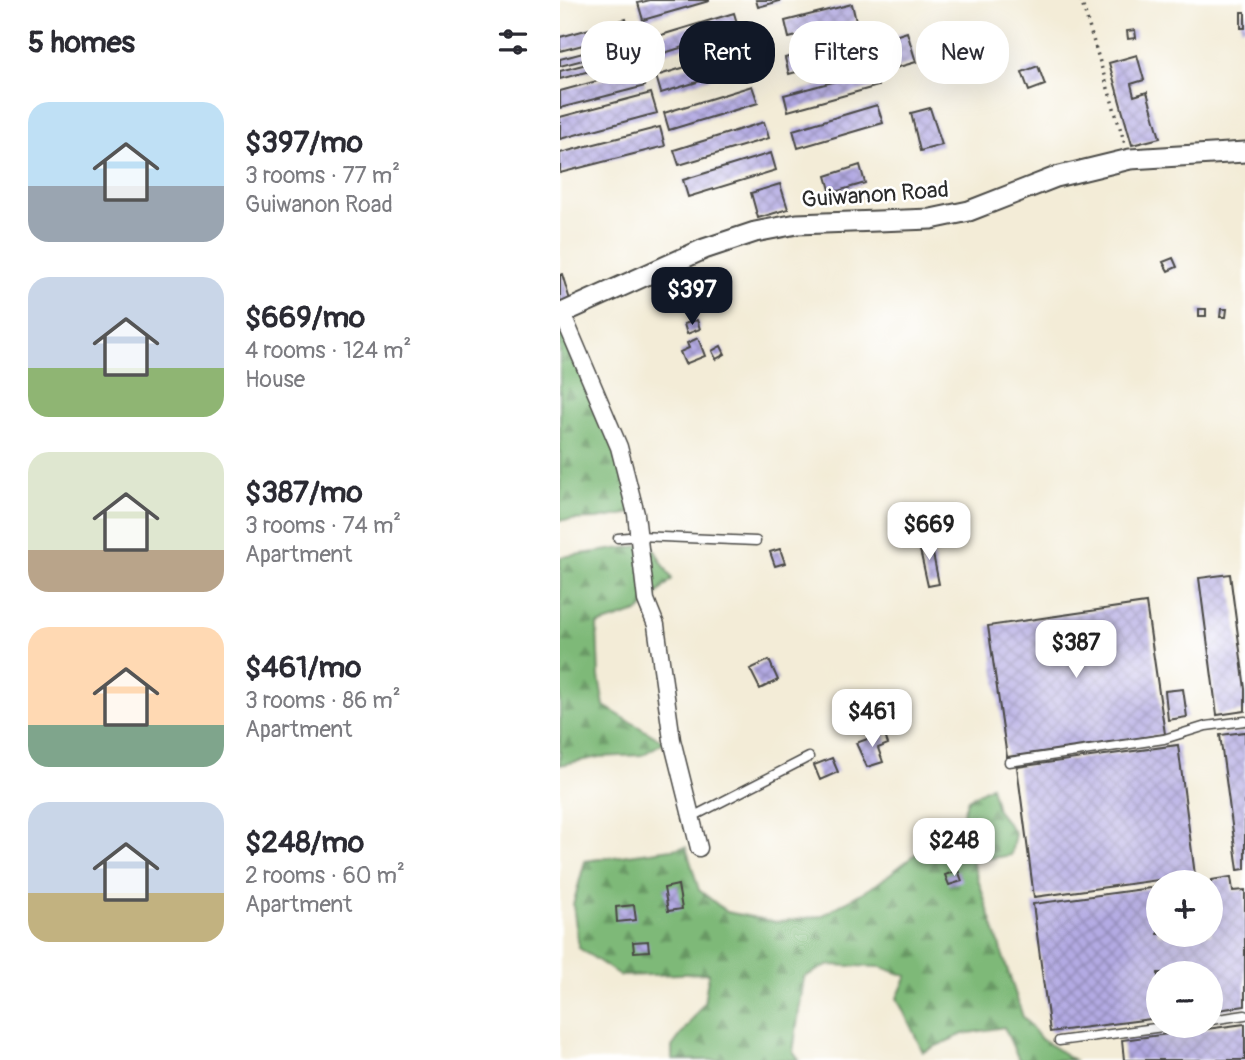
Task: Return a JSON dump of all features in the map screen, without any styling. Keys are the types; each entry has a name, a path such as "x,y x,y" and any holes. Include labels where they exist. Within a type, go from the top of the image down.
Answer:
{"street":[{"name":"Guiwanon Road","path":"561,314 704,249 755,232 796,224 931,219 969,211 1056,177 1130,159 1245,152"},
{"path":"561,314 619,447 636,514 646,600 656,625 672,740 699,848"}],"lane":[{"path":"618,538 639,536 756,541"},
{"path":"1009,762 1164,739 1206,726 1245,721"},
{"path":"692,817 809,757"},
{"path":"1223,1018 1245,1015"},
{"path":"1059,1041 1146,1029"}],"path":[{"path":"1081,0 1130,159"}],"green space":[{"path":"560,327 618,447 633,513 597,519 560,520"},
{"path":"651,544 672,579 640,611 597,625 599,677 604,706 664,742 642,755 599,757 560,765 560,557"},
{"path":"991,786 997,810 1015,833 1011,855 972,861 1023,1017 1041,1039 1074,1060 1019,1060 1004,1027 963,1034 923,1052 897,998 907,976 881,967 828,965 804,977 793,1052 799,1060 672,1060 672,1047 704,1003 709,973 621,976 579,948 573,905 585,861 686,847 699,890 727,912 776,922 821,916 877,884 961,819 968,799"}],"building":[{"path":"650,0 709,1 643,20 638,3"},
{"path":"756,0 780,0 780,1 758,7"},
{"path":"852,4 856,21 789,21 789,38 785,21"},
{"path":"1241,12 1245,12 1245,28 1241,28"},
{"path":"734,13 736,21 708,21"},
{"path":"679,30 679,48 665,53 665,34"},
{"path":"1135,30 1136,38 1128,39 1127,31"},
{"path":"581,31 581,46 560,51 560,37"},
{"path":"907,32 916,62 902,66 902,34"},
{"path":"581,54 581,61 560,66 560,59"},
{"path":"1137,55 1144,80 1131,84 1134,96 1147,92 1160,138 1132,145 1109,63"},
{"path":"789,57 789,74 785,58"},
{"path":"581,65 581,73 560,79 560,71"},
{"path":"1038,66 1045,85 1029,91 1022,72"},
{"path":"679,69 679,84 691,84 661,93 658,84 665,84 665,73"},
{"path":"586,84 645,86 560,108 560,91"},
{"path":"825,84 878,86 788,111 784,95"},
{"path":"752,86 758,103 669,130 664,113"},
{"path":"651,93 657,113 560,139 560,117"},
{"path":"877,105 883,123 798,148 793,130"},
{"path":"930,108 942,145 920,151 911,113"},
{"path":"764,122 769,138 679,165 674,150"},
{"path":"660,127 665,146 560,173 560,153"},
{"path":"771,153 776,170 688,197 683,180"},
{"path":"860,165 865,183 831,193 826,176"},
{"path":"780,184 788,209 758,218 751,193"},
{"path":"1173,258 1177,267 1168,271 1163,262"},
{"path":"562,274 570,300 560,303 560,275"},
{"path":"1199,309 1206,309 1206,316 1199,316"},
{"path":"1221,309 1227,309 1226,317 1220,317"},
{"path":"697,320 700,329 687,334 684,324"},
{"path":"698,338 705,356 685,364 680,352 689,348 687,343"},
{"path":"721,346 725,354 716,359 712,351"},
{"path":"926,523 928,535 913,537 912,525"},
{"path":"930,539 939,584 928,586 918,541"},
{"path":"780,549 785,563 775,566 770,552"},
{"path":"1230,574 1245,689 1245,711 1217,715 1199,578"},
{"path":"1146,603 1165,734 1007,757 988,626"},
{"path":"769,660 778,680 760,689 750,669"},
{"path":"1183,689 1187,717 1168,720 1165,691"},
{"path":"1245,732 1245,869 1238,870 1220,735"},
{"path":"884,733 888,744 878,748 883,762 867,767 856,743"},
{"path":"1178,745 1194,870 1146,870 1146,882 1034,897 1017,767"},
{"path":"832,758 838,772 820,780 814,765"},
{"path":"958,870 962,881 949,885 945,875"},
{"path":"1231,877 1233,891 1245,890 1245,1006 1223,1009 1223,961 1146,961 1146,1020 1050,1032 1033,904 1146,889 1146,947 1223,947 1223,878"},
{"path":"678,885 682,909 668,911 664,888"},
{"path":"634,905 636,920 617,922 616,907"},
{"path":"648,941 649,951 634,952 633,942"},
{"path":"1245,1024 1245,1060 1124,1060 1122,1040 1146,1037 1223,1038 1223,1027"}]}
